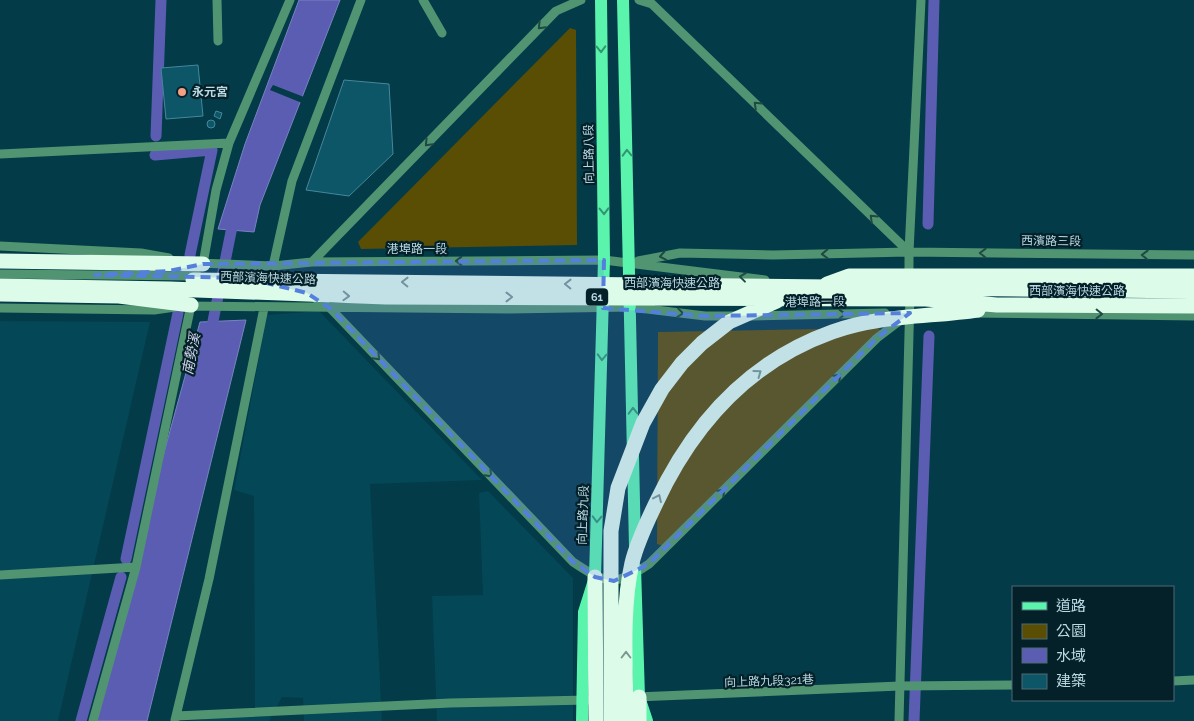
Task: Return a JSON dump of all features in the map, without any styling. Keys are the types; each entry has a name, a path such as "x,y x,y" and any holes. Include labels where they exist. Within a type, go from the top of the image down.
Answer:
{"highway":[{"path":"0,261 203,264"},
{"name":"西部濱海快速公路","path":"0,276 1194,291"},
{"path":"611,721 611,531 618,488 643,423 662,389 682,363 729,322 784,298 849,276 1194,276"},
{"name":"西部濱海快速公路","path":"0,286 170,289 386,298 926,300 997,305 1194,306"},
{"path":"0,294 120,296 192,305"},
{"path":"626,721 626,615 632,563 643,530 681,453 714,410 737,388 785,354 834,332 885,318 942,315 997,305"},
{"path":"595,577 589,700 596,721"},
{"path":"639,697 640,721"}],"main road":[{"name":"向上路八段","path":"601,0 603,308"},
{"path":"623,0 639,697 646,721"},
{"name":"向上路九段","path":"595,577 603,308"},
{"path":"595,577 608,610 618,698 617,721"},
{"path":"632,721 639,697"},
{"path":"582,721 589,700"}],"street":[{"path":"217,0 218,41"},
{"path":"203,264 216,190 229,144 290,0"},
{"path":"273,266 292,181 361,0"},
{"path":"423,0 442,33"},
{"path":"312,262 556,11 581,0"},
{"path":"639,0 652,4 908,252"},
{"path":"899,721 910,313 908,252 921,0"},
{"path":"0,154 229,144"},
{"name":"港埠路一段","path":"0,246 141,254 203,264 273,266 312,262 604,260 792,283"},
{"name":"港埠路一段","path":"630,262 680,253 773,256 908,252"},
{"name":"西濱路三段","path":"908,252 1194,255"},
{"name":"港埠路一段","path":"0,276 169,271 203,264"},
{"name":"港埠路一段","path":"95,274 246,278 307,293 331,309"},
{"path":"910,282 1194,284"},
{"name":"港埠路一段","path":"0,308 154,310 192,305 331,309 603,308 631,307 708,292 792,283 910,282"},
{"path":"94,721 136,567 192,305"},
{"name":"港埠路一段","path":"631,307 704,316 910,313"},
{"path":"175,718 210,579 264,308"},
{"path":"331,309 573,562 595,577 614,581 636,573 649,564 877,338 910,313 1194,316"},
{"path":"0,575 136,567"},
{"path":"1174,681 1194,680"},
{"name":"向上路九段321巷","path":"175,718 450,703 589,700 900,686 1012,685"}],"highlighted area":[{"path":"604,260 603,308 705,316 910,313 877,338 649,564 614,581 595,577 573,562 331,309 307,293 246,278 95,275 169,271 203,264"}],"shaded area":[{"path":"319,311 482,480 370,484 382,721 304,721 303,698 282,697 269,721 187,721 255,714 254,496 234,490 267,315"},
{"path":"0,321 150,322 58,721 0,721"},
{"path":"488,491 573,578 573,721 437,721 432,596 483,595 479,493"}],"green space":[{"path":"570,28 576,30 577,245 361,249 358,242"},
{"path":"879,328 881,333 663,546 657,544 658,332"}],"water":[{"path":"299,0 340,0 260,205 254,232 218,229 245,144"},
{"path":"246,320 147,721 90,721 200,322"}],"pier":[{"path":"273,85 304,97 302,103 270,90"}],"building":[{"name":"永元宮","path":"198,65 203,116 166,119 161,68"},
{"path":"344,80 389,84 393,154 349,196 306,190"},
{"path":"216,111 222,113 220,119 214,116"},
{"path":"211,120 215,124 211,128 207,124"}],"waterway":[{"path":"156,136 161,0"},
{"path":"928,224 934,0"},
{"path":"155,155 212,150 190,255"},
{"name":"南勢溪","path":"210,336 234,217"},
{"path":"126,559 178,313"},
{"path":"914,721 929,336"},
{"path":"81,721 121,577"}],"place":[{"name":"永元宮","path":"182,92"}]}
